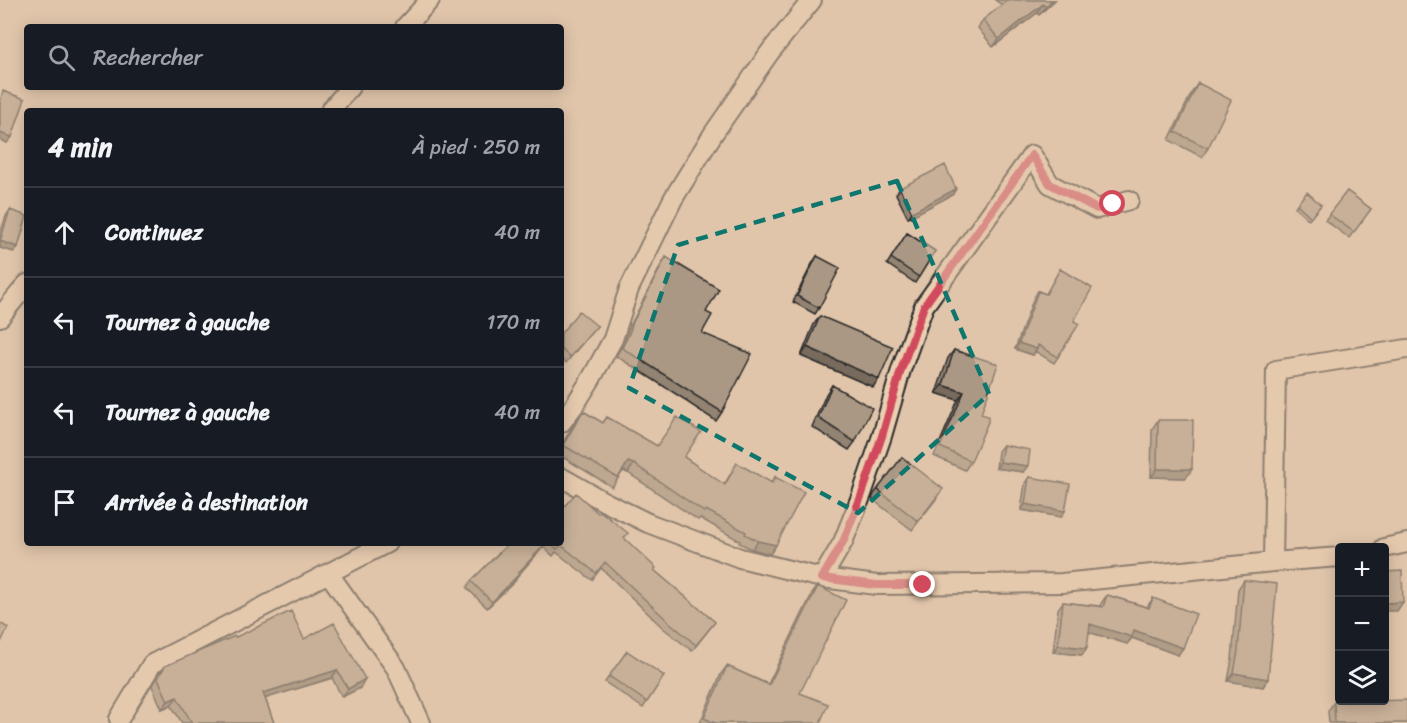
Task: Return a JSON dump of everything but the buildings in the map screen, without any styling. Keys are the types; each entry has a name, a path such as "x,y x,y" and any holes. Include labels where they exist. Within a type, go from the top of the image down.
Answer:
{"street":[{"path":"408,24 430,0"},
{"path":"564,419 591,380 613,339 628,289 673,200 713,134 770,52 812,0"},
{"path":"332,108 348,90"},
{"path":"822,578 843,542 862,494 924,306 1032,155 1050,184 1097,209 1129,200"},
{"path":"0,317 24,288"},
{"path":"1273,562 1276,370 1407,349"},
{"path":"564,479 648,523 740,558 822,578 877,585 1062,583 1335,557"},
{"path":"1389,547 1407,543"},
{"path":"119,719 152,664 381,546"},
{"path":"329,574 396,668 421,723"}],"highlighted area":[{"path":"897,181 989,394 858,513 629,388 678,245"}],"route":[{"path":"923,585 877,585 822,578 843,542 862,494 924,306 1032,155 1050,184 1097,209 1113,204"}]}
